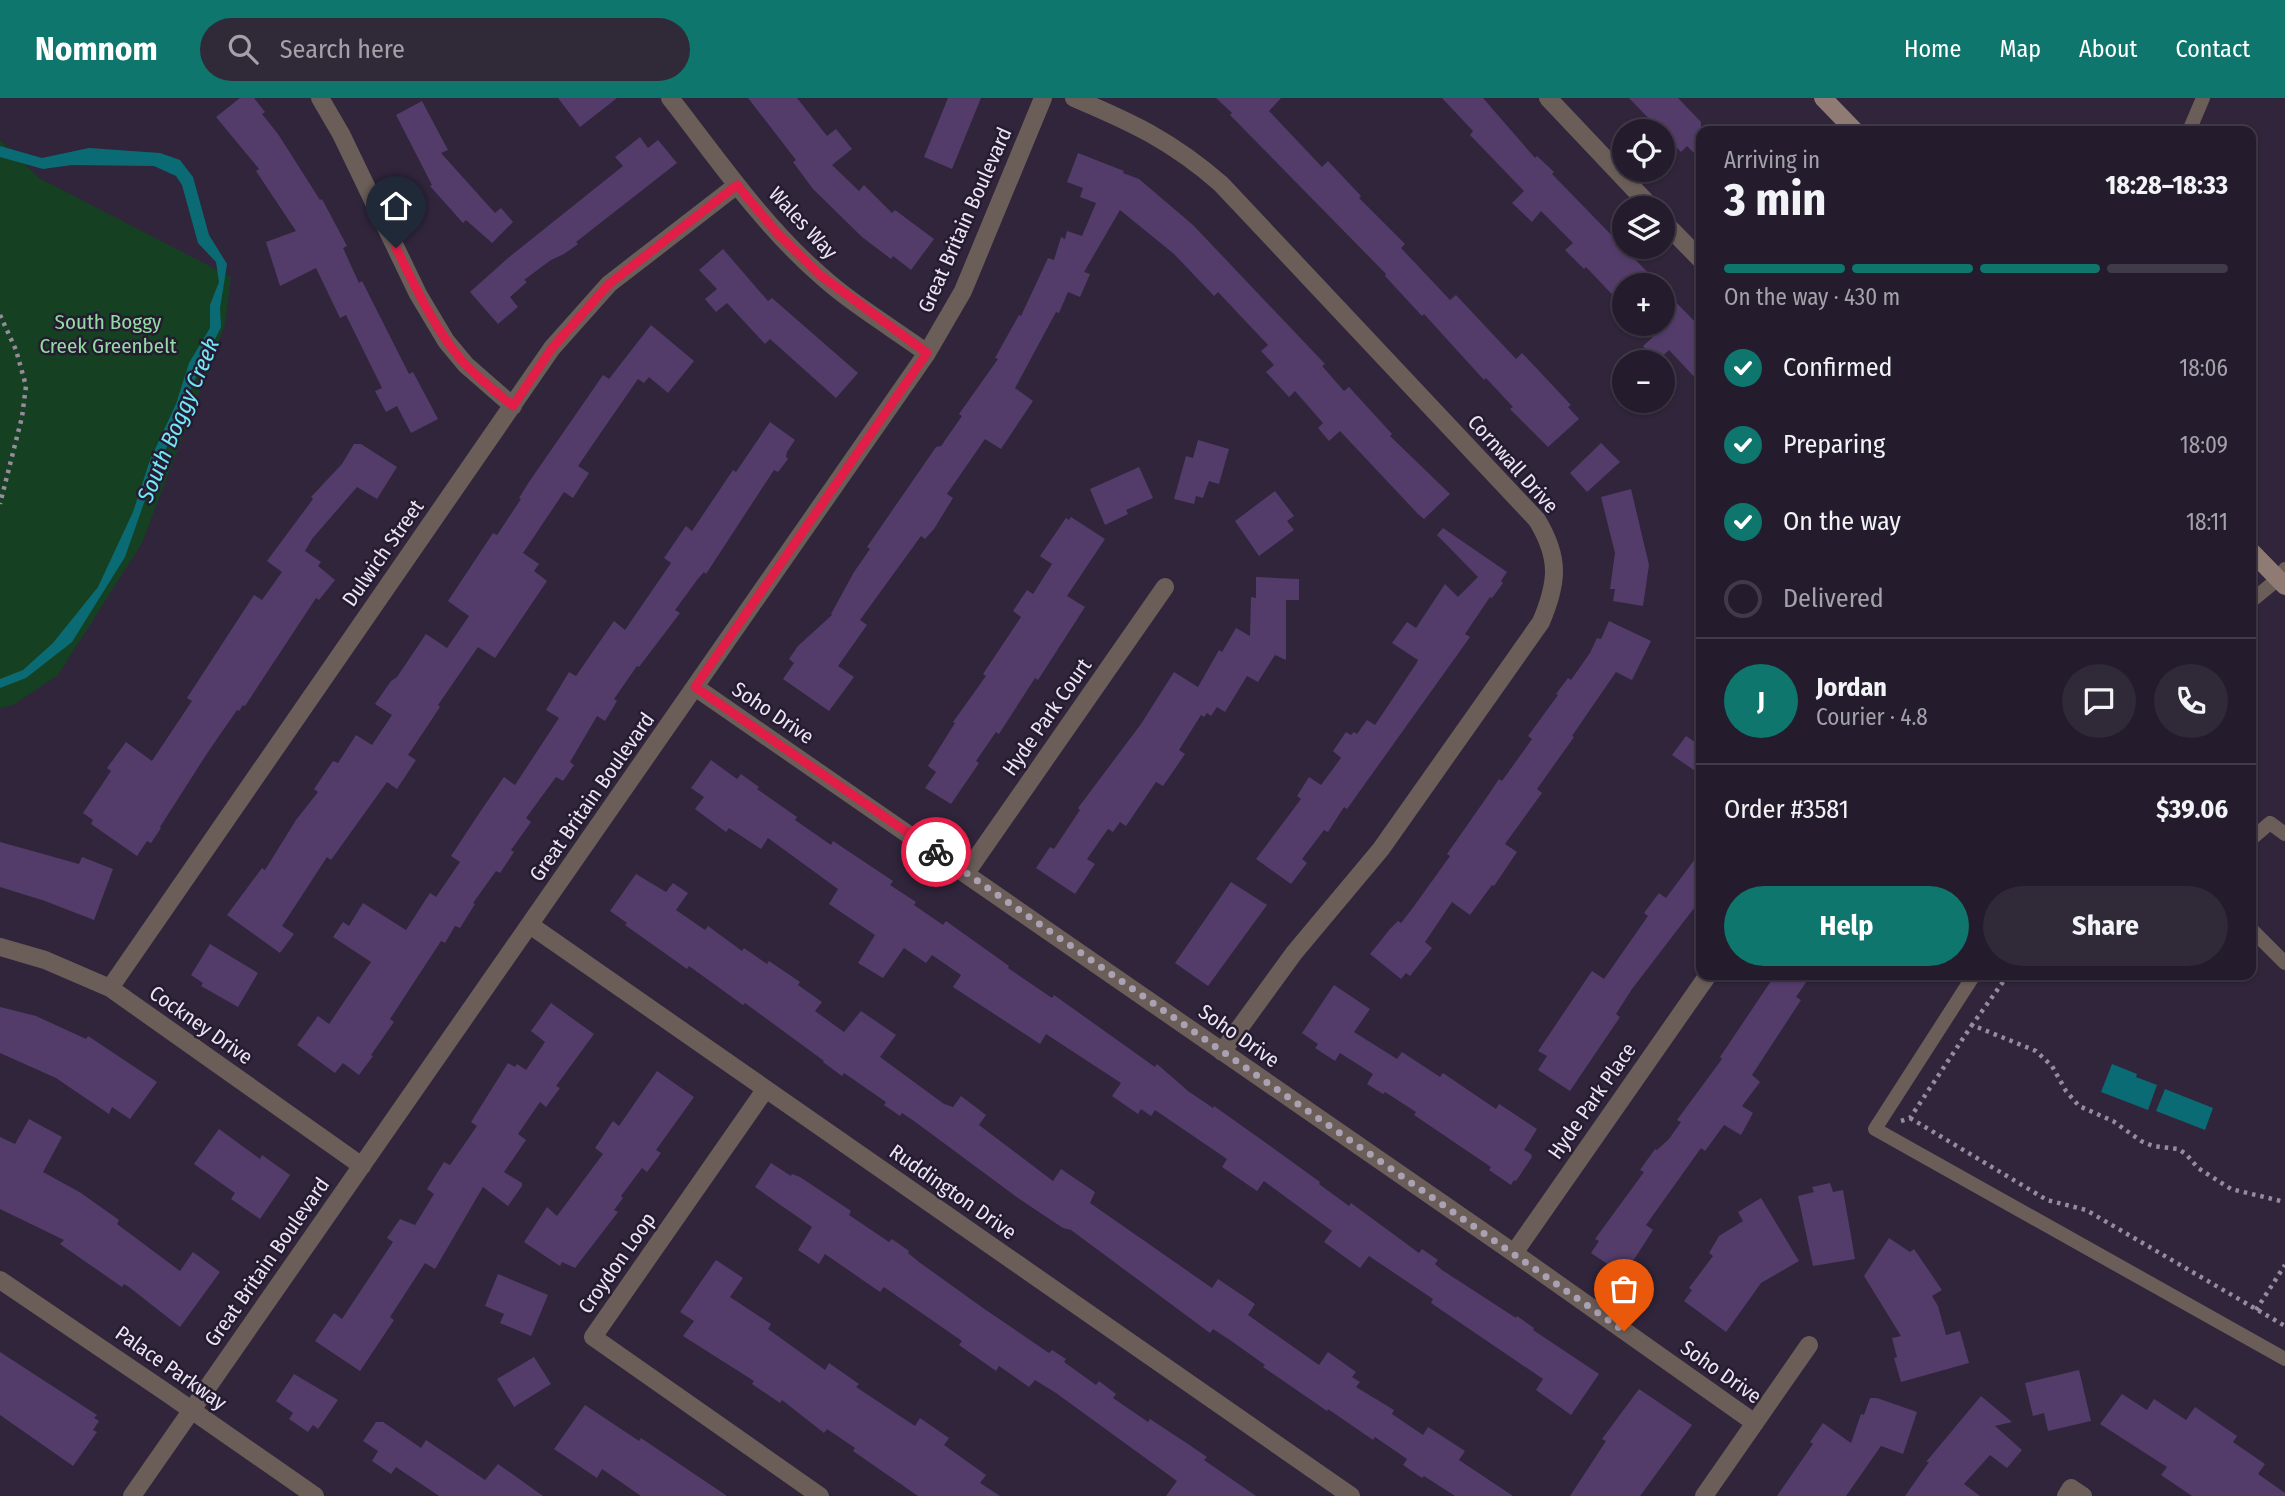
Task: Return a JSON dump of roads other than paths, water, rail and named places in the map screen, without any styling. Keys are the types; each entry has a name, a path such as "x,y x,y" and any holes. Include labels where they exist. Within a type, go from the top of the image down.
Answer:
{"main road":[{"path":"1823,98 1849,126"},
{"path":"2256,555 2283,578"}],"street":[{"path":"320,98 341,134 418,294 446,341 466,365 513,406"},
{"name":"Wales Way","path":"670,98 777,233 820,275 927,353"},
{"name":"Great Britain Boulevard","path":"132,1496 927,353 963,291 1043,98"},
{"name":"Cornwall Drive","path":"1074,98 1144,128 1197,163 1221,184 1537,520 1547,537 1556,575 1552,597 1541,622 1381,849 1294,953 1222,1052"},
{"path":"1548,98 1641,196"},
{"name":"Dulwich Street","path":"110,988 552,348 609,284 737,185"},
{"path":"1675,233 1696,255"},
{"name":"Hyde Park Court","path":"967,873 1165,587"},
{"name":"Soho Drive","path":"695,687 967,873 1755,1423"},
{"name":"Ruddington Drive","path":"530,925 1348,1495"},
{"name":"Cockney Drive","path":"0,947 45,960 110,988 362,1166"},
{"name":"Hyde Park Place","path":"1514,1253 1705,980"},
{"name":"Croydon Loop","path":"765,1090 593,1338 820,1496"},
{"name":"Palace Parkway","path":"0,1280 314,1496"},
{"path":"1704,1496 1809,1345"},
{"path":"2066,1496 2071,1488 2083,1496"}],"lane":[{"path":"2191,126 2203,98"},
{"path":"2256,598 2283,578"},
{"path":"2256,835 2270,823 2285,834"},
{"path":"2256,934 2285,963"},
{"path":"1970,980 1875,1129 2285,1359"}],"water":[{"name":"South Boggy Creek","path":"0,146 42,158 89,148 160,153 180,160 193,177 209,235 227,264 220,308 221,327 157,466 125,557 72,642 26,678 0,688 0,679 23,670 53,643 98,587 133,512 150,460 176,404 189,363 210,328 210,305 219,282 216,262 198,243 182,185 176,176 154,166 72,165 43,169 0,157"},
{"path":"2112,1064 2157,1085 2148,1110 2101,1092"},
{"path":"2165,1089 2213,1108 2205,1130 2156,1111"}],"park label":[{"name":"South Boggy Creek Greenbelt","path":"108,334"}]}
